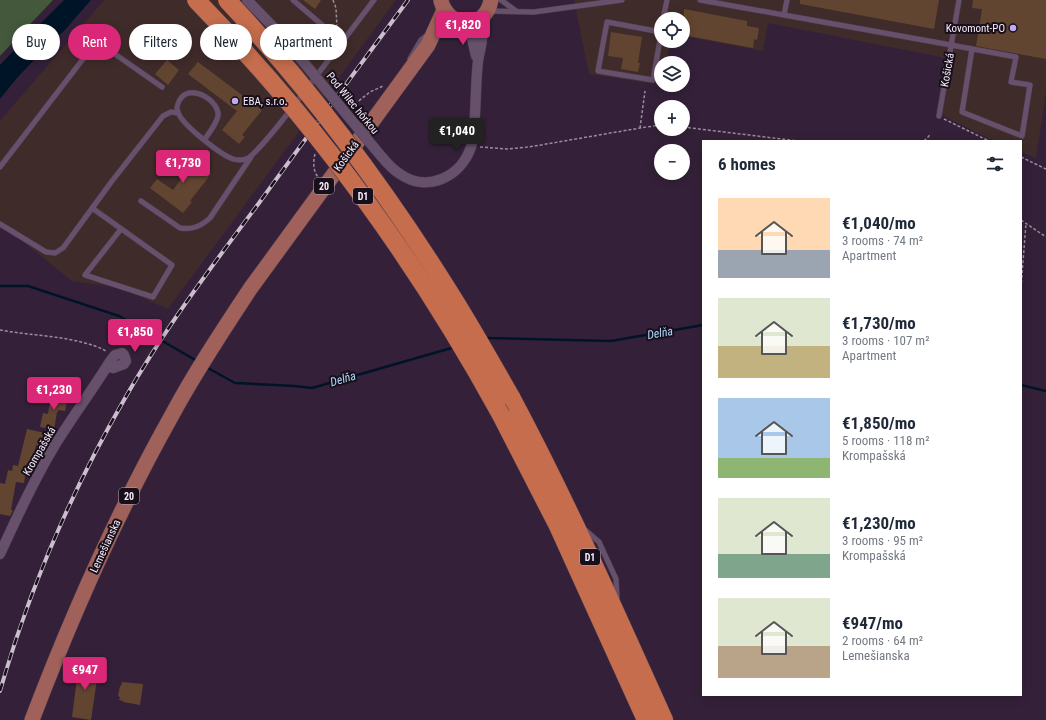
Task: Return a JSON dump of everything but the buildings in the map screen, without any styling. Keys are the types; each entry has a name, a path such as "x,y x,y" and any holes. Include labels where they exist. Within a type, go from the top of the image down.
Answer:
{"highway":[{"name":"D1","path":"196,0 289,102 366,200 406,257 440,310 474,366 501,415 558,526 646,720"},
{"name":"D1","path":"226,0 303,88 380,189 454,299 537,447 572,518 664,720"}],"main road":[{"name":"Košická","path":"443,5 452,19 462,22 475,21 486,10"},
{"name":"Košická","path":"193,378 254,282 428,45 435,30 443,5"},
{"name":"Košická","path":"428,45 462,22"},
{"name":"Lemešianska","path":"32,720 52,667 92,572 139,477 193,378"}],"street":[{"name":"Pod Wilec hôrkou","path":"247,0 282,36 376,150 400,174 419,182 431,182 442,179 452,174 466,160 472,146"},
{"path":"472,146 478,62 486,10"},
{"path":"462,22 472,35 478,62"},
{"name":"Krompašská","path":"0,554 22,506 55,446 107,366 113,368 124,364 126,361 124,355 118,353 114,356"}],"lane":[{"path":"293,0 321,24"},
{"path":"347,35 374,0"},
{"path":"501,0 517,11"},
{"path":"486,10 534,12 590,2 622,0"},
{"path":"665,12 666,0"},
{"path":"700,0 951,45 1016,57 1012,82 1030,85 1022,136 962,112 972,49"},
{"path":"784,15 787,0"},
{"name":"Košická","path":"939,116 959,0"},
{"path":"607,22 661,33 653,80 598,71 607,22"},
{"path":"405,76 410,57 421,40 435,30"},
{"path":"0,167 93,46 102,45 162,87"},
{"path":"141,201 180,228 188,229 203,224 210,218 251,156 285,118 328,60"},
{"path":"204,140 212,129 218,116 217,108 204,96 196,93 187,93 181,97 178,104 178,112 183,121 204,140 226,156 243,160 251,156"},
{"path":"0,224 46,252 55,253 63,248 163,116 171,112 178,112"},
{"path":"92,208 121,228 172,265 153,297 85,275 121,228"}],"path":[{"path":"333,0 336,8 337,24"},
{"path":"640,128 645,91"},
{"path":"939,116 988,140"},
{"path":"472,146 507,149 529,147 654,126"},
{"path":"690,128 790,140"},
{"path":"925,140 930,135"},
{"path":"1022,157 1046,169"},
{"path":"1022,221 1046,237"},
{"path":"1022,275 1026,223"},
{"path":"0,330 77,342 105,350 114,356"}],"shaded area":[{"path":"104,0 396,0 168,309 120,288 72,281 0,223 0,121 52,60 60,60 60,51 68,42 68,60 121,60 121,24 83,24"},
{"path":"574,0 1046,0 1046,92 1036,158 1022,152 1022,140 992,140 936,112 946,58 768,23 763,51 690,37 690,12 654,12 654,48 669,48 668,56 654,56 654,84 589,74"}],"green space":[{"path":"0,0 53,0 30,24 12,24 12,43 0,56"}],"water":[{"path":"64,0 91,0 60,34 60,24 40,24"},
{"path":"12,52 12,60 34,60 0,99 0,65"}],"waterway":[{"name":"Delňa","path":"0,286 28,286 119,316 197,361"},
{"name":"Delňa","path":"485,338 611,341 702,325"},
{"name":"Delňa","path":"206,367 235,383 312,388 455,347"},
{"name":"Delňa","path":"1022,385 1046,391"}],"railway":[{"path":"0,691 24,616 53,542 86,470 139,374 205,275 408,0"}],"place":[{"name":"Kovomont-PO","path":"1013,28"},
{"name":"EBA, s.r.o.","path":"235,101"}]}
